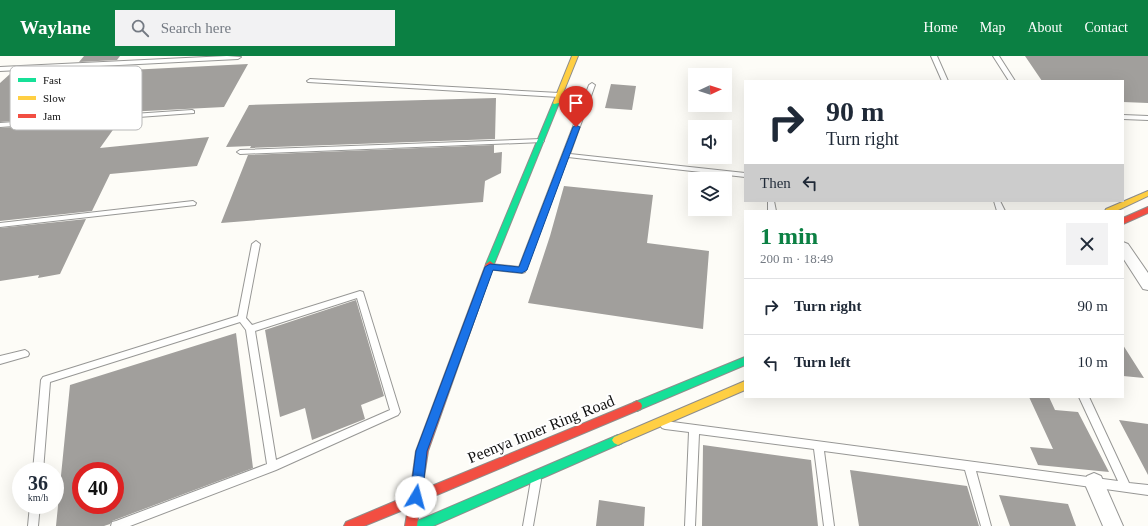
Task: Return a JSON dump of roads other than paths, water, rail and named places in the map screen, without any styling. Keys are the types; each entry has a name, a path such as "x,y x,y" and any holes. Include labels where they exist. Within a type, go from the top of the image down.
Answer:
{"main road":[{"path":"411,526 422,451 490,267 575,56"},
{"path":"1112,210 1148,193"},
{"path":"1124,221 1148,210"},
{"name":"Peenya Inner Ring Road","path":"350,526 416,497 744,361"},
{"path":"419,526 744,385"},
{"path":"453,511 457,480"}],"street":[{"path":"1124,249 1148,285"},
{"path":"1094,482 1113,526"}],"lane":[{"path":"934,56 944,80"},
{"path":"996,56 1011,80"},
{"path":"73,66 238,57"},
{"path":"0,70 10,69"},
{"path":"310,81 559,94"},
{"path":"490,267 522,270 592,85"},
{"path":"142,115 192,112"},
{"path":"1124,117 1148,118"},
{"path":"0,125 10,124"},
{"path":"240,152 540,141"},
{"path":"566,155 744,175"},
{"path":"0,225 193,203"},
{"path":"256,244 242,318 250,329 272,467"},
{"path":"116,526 272,467 395,412 360,294 250,329"},
{"path":"39,462 46,380 242,318"},
{"path":"0,360 26,354"},
{"path":"1084,398 1126,487"},
{"path":"654,424 1148,490"},
{"path":"690,526 694,429"},
{"path":"818,446 829,526"},
{"path":"969,466 986,526"},
{"path":"528,526 537,475"},
{"path":"33,526 34,514"}]}
